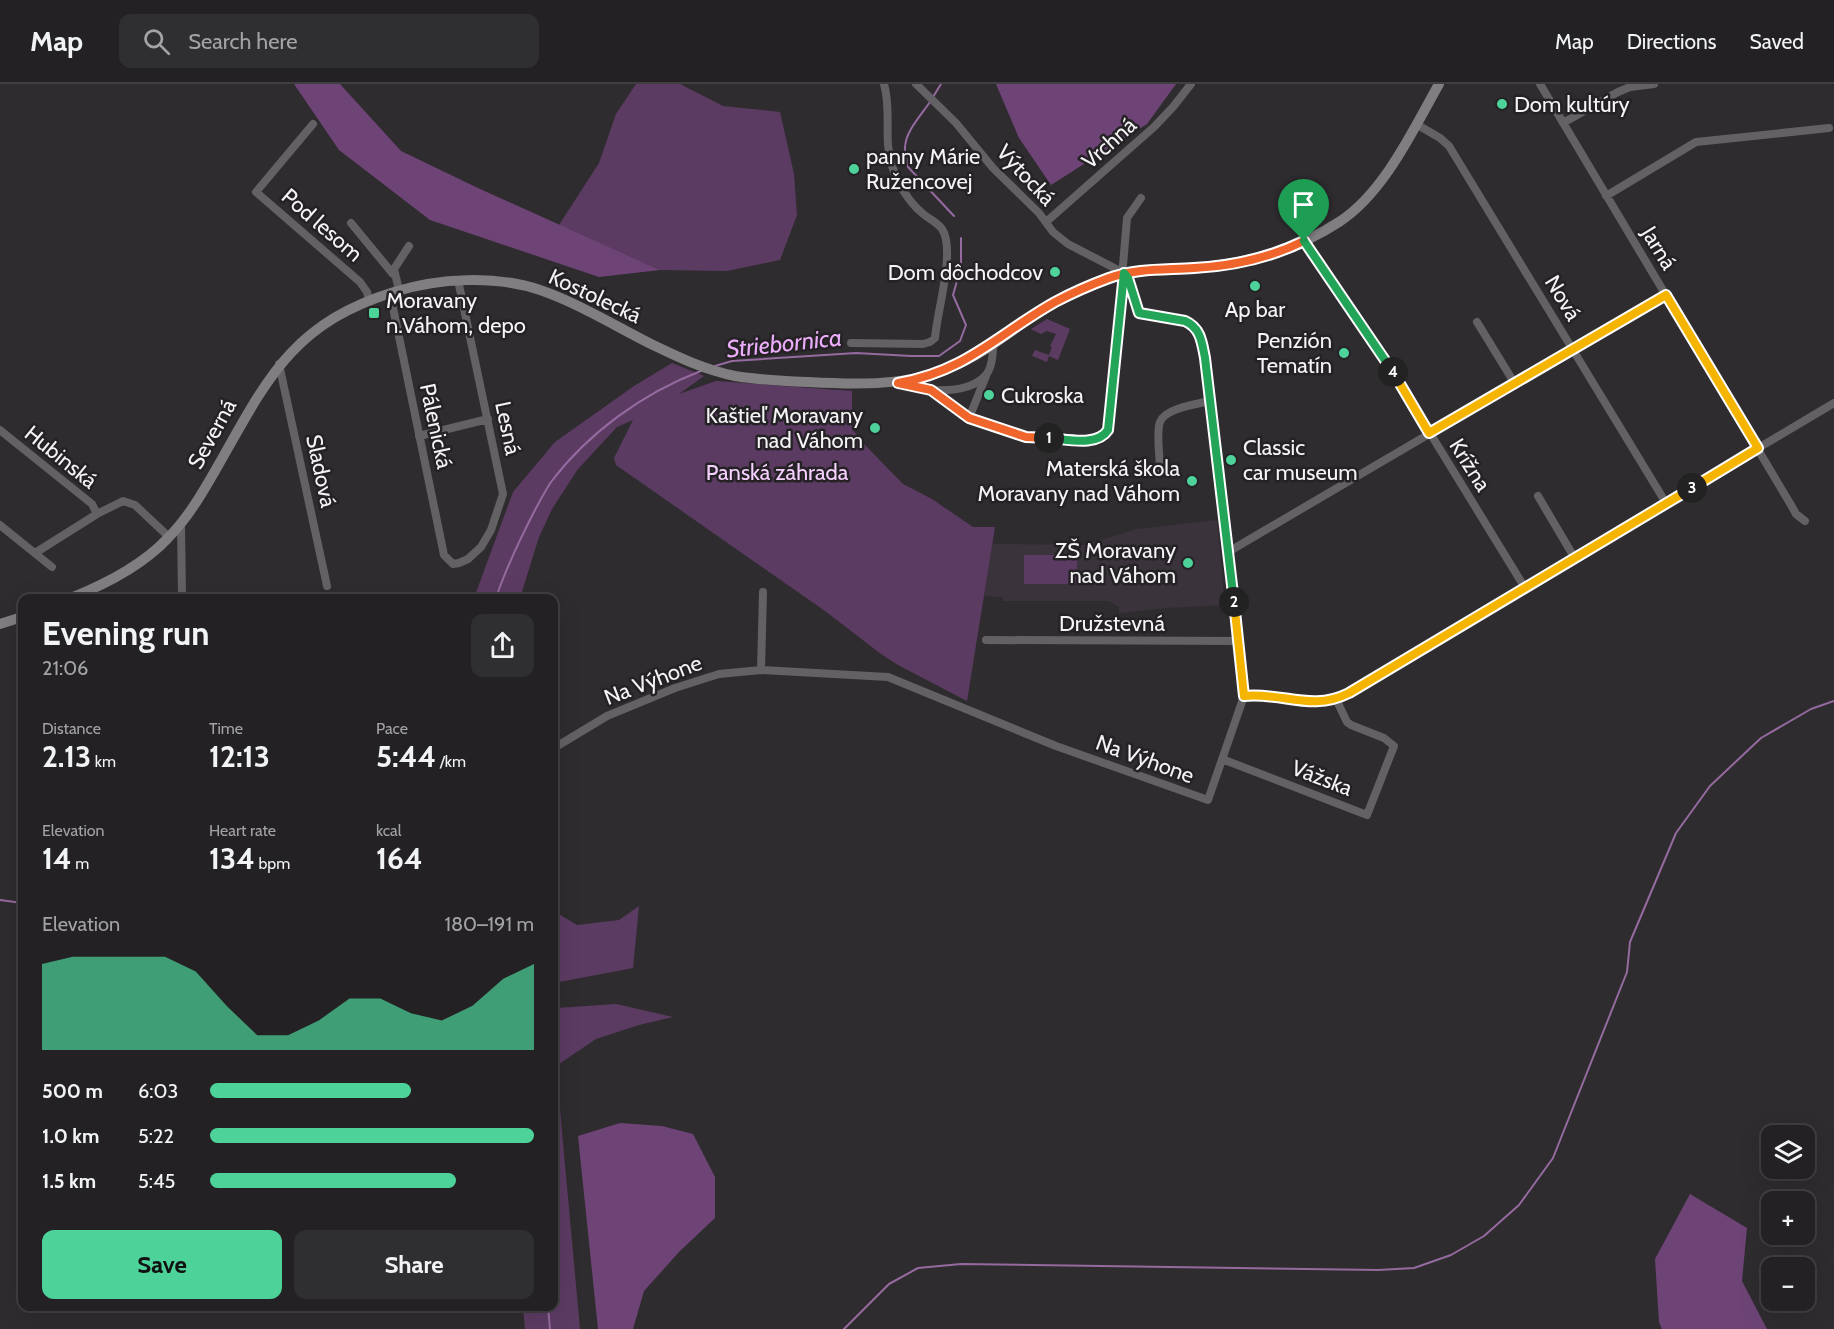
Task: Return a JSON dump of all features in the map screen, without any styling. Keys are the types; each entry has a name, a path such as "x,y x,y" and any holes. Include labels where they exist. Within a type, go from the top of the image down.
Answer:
{"main road":[{"path":"898,383 940,372 967,360 1053,303 1124,273 1247,262 1284,250 1341,221 1367,197 1390,166 1439,84"},
{"name":"Kostolecká","path":"279,364 322,325 369,300 430,283 458,280 512,284 542,291 715,371 743,377 785,381 898,383"},
{"name":"Severná","path":"79,594 126,571 155,550 181,524 210,479 251,405 279,364"},
{"path":"0,624 18,618"}],"street":[{"path":"851,343 923,344 935,338 936,319 947,262 948,244 942,229 910,201 891,165 887,144 888,105 884,84"},
{"name":"Výtocká","path":"916,84 956,123 993,168 1030,204 1053,232 1068,244 1124,273"},
{"name":"Vrchná","path":"1046,222 1154,127 1191,84"},
{"name":"Jarná","path":"1540,84 1796,514 1805,521"},
{"path":"1563,123 1618,92 1630,87 1654,84"},
{"name":"Pod lesom","path":"313,124 256,192 360,282 369,300"},
{"name":"Nová","path":"1416,124 1449,146 1666,503"},
{"path":"1606,196 1696,142 1829,128"},
{"path":"931,390 969,418 1026,437 1097,440 1105,436 1108,430 1124,273 1127,218 1141,198"},
{"path":"351,223 393,274"},
{"name":"Krížna","path":"1304,241 1381,353 1525,588"},
{"path":"393,274 409,246"},
{"name":"Na Výhone","path":"558,746 606,716 675,688 719,674 761,670 888,677 1056,746 1208,800 1244,696 1205,358 1201,339 1196,328 1191,324 1178,319 1139,313 1128,278 1124,273"},
{"name":"Pálenická","path":"393,274 394,292 419,436 444,555 453,564"},
{"name":"Lesná","path":"453,564 468,559 481,547 491,530 503,494 458,280"},
{"path":"1228,552 1666,295"},
{"path":"1477,322 1515,384"},
{"path":"969,418 992,358 993,344"},
{"name":"Sladová","path":"279,364 327,586"},
{"path":"898,383 931,390 952,391 986,376"},
{"path":"1160,469 1158,424 1163,417 1181,407 1210,401"},
{"path":"1244,696 1260,694 1312,702 1336,699 1834,403"},
{"path":"419,436 488,419"},
{"name":"Hubinská","path":"0,430 92,504 97,514"},
{"path":"1538,496 1574,557"},
{"name":"Hubinská","path":"35,553 118,502 128,501 135,505 169,537"},
{"path":"181,524 182,594"},
{"path":"0,525 52,567"},
{"path":"761,670 763,592"},
{"name":"Družstevná","path":"986,640 1238,641"},
{"name":"Vážska","path":"1222,759 1366,815 1394,746 1384,738 1347,722 1336,699"}],"shaded area":[{"path":"294,84 340,84 401,151 660,270 599,277 430,220 339,150"},
{"path":"996,84 1176,84 1147,124 1051,185 1019,138"},
{"path":"1217,520 1225,605 1119,613 1119,607 1109,601 1003,601 1003,597 984,596 992,544 1086,545 1137,529"},
{"path":"620,1123 662,1126 693,1134 715,1177 715,1218 679,1252 644,1291 633,1329 598,1329 578,1136"},
{"path":"1690,1194 1747,1228 1742,1281 1767,1329 1662,1329 1659,1322 1655,1259"}],"green space":[{"path":"636,84 680,84 723,106 780,112 794,174 797,215 780,260 727,271 660,270 559,225 599,163 616,114"},
{"path":"1047,319 1070,329 1058,360 1049,356 1047,362 1032,356 1035,350 1049,355 1052,347 1050,346 1056,334 1047,331 1041,334 1031,329"},
{"name":"Panská záhrada","path":"672,363 704,376 679,394 716,381 852,391 852,429 903,484 932,499 973,527 995,527 967,701 881,654 825,611 616,465 614,458 633,420 617,427 578,469 552,509 539,537 521,594 475,594 513,492 555,442 634,386"},
{"path":"1024,555 1077,555 1077,584 1024,584"},
{"path":"639,906 633,968 558,982 558,914 577,925 619,920"},
{"path":"616,1004 673,1017 639,1025 596,1039 558,1065 558,1008"},
{"path":"558,1088 580,1329 525,1329 523,1311 558,1311"}],"waterway":[{"name":"Striebornica","path":"933,97 941,84"},
{"name":"Striebornica","path":"930,102 908,136 905,150 908,167 954,216"},
{"name":"Striebornica","path":"961,238 961,263"},
{"name":"Striebornica","path":"715,366 732,361 856,353 939,356 960,341 966,325 953,295 961,267"},
{"name":"Striebornica","path":"497,594 535,510 551,482 566,464 599,431 618,416 658,391 701,371"},
{"path":"844,1329 889,1284 918,1268 961,1264 1378,1270 1414,1268 1451,1255 1484,1236 1519,1205 1553,1158 1627,972 1630,942 1676,833 1710,786 1761,738 1811,709 1834,701"},
{"path":"0,900 18,902"},
{"name":"Striebornica","path":"548,1311 550,1329"}],"place":[{"name":"Dom kultúry","path":"1502,104"},
{"name":"panny Márie Ružencovej","path":"854,169"},
{"name":"Dom dôchodcov","path":"1055,272"},
{"name":"Ap bar","path":"1255,286"},
{"name":"Moravany n.Váhom, depo","path":"374,313"},
{"name":"Penzión Tematín","path":"1344,353"},
{"name":"Cukroska","path":"989,395"},
{"name":"Kaštieľ Moravany nad Váhom","path":"875,428"},
{"name":"Classic car museum","path":"1231,460"},
{"name":"Materská škola Moravany nad Váhom","path":"1192,481"},
{"name":"ZŠ Moravany nad Váhom","path":"1188,563"}],"route":[{"path":"1304,241 1247,262 1124,273 1053,303 967,360 930,376 898,383 931,390 969,418 1026,437 1097,440 1105,436 1108,430 1124,273 1132,288 1139,313 1178,319 1196,328 1205,358 1244,696 1260,694 1326,702 1349,693 1758,448 1666,295 1429,433 1381,353 1304,241"}]}
